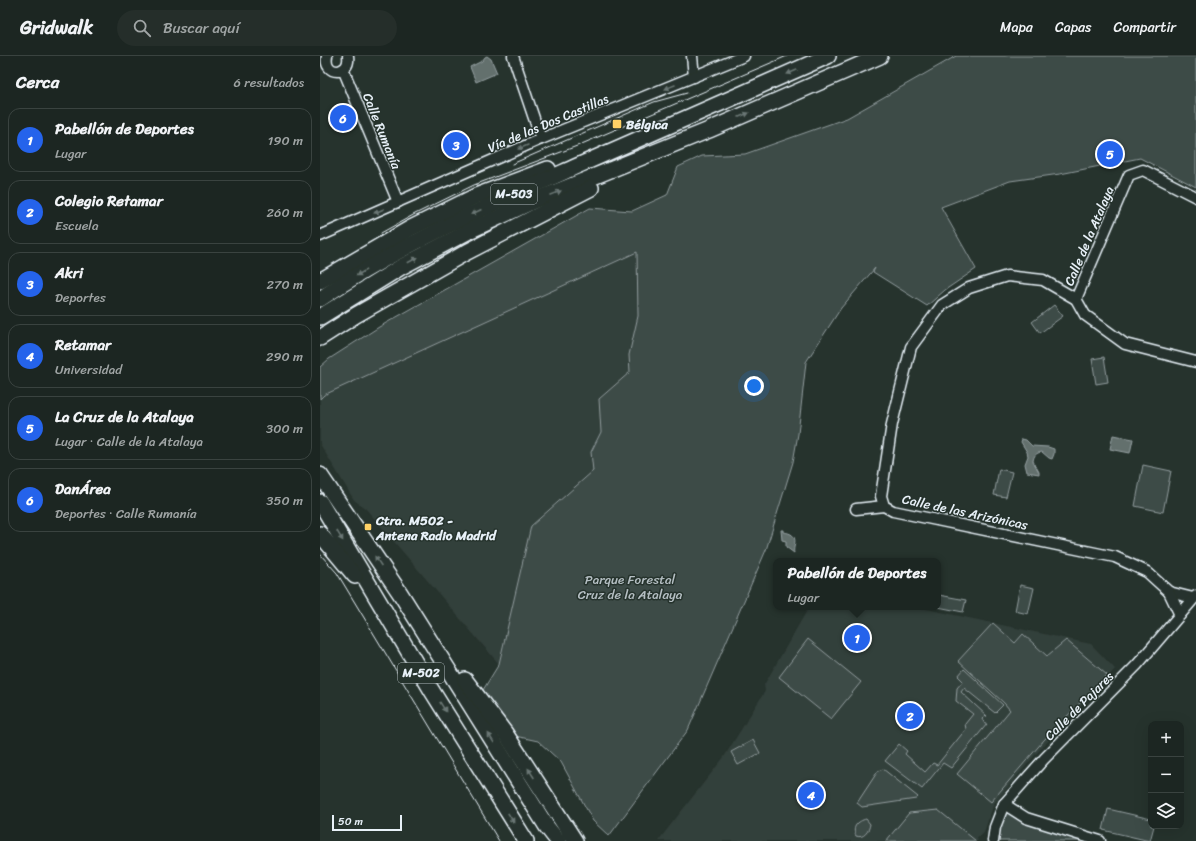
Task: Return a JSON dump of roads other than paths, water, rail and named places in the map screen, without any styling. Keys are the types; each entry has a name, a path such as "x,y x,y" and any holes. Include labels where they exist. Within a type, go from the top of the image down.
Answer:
{"highway":[{"name":"M-503","path":"320,300 341,285 401,250 462,218 828,56"},
{"name":"M-503","path":"320,317 401,267 468,231 536,200 709,130 880,56"},
{"name":"M-503","path":"320,281 411,228 476,196 716,105"},
{"name":"M-503","path":"320,338 467,252 549,209 709,130"},
{"name":"M-503","path":"320,347 345,322"},
{"name":"M-502","path":"322,477 400,593 547,826 558,841"},
{"name":"M-502","path":"320,502 432,691 526,841"},
{"name":"M-502","path":"320,534 352,572 432,691"},
{"name":"M-502","path":"400,593 505,733 575,841"}],"street":[{"path":"327,56 327,63 330,68 337,71 343,69 348,63 348,56"},
{"path":"513,56 541,140"},
{"path":"692,56 694,77"},
{"name":"Vía de las Dos Castillas","path":"320,236 541,140 744,56"},
{"name":"Calle Rumanía","path":"343,69 398,202"},
{"name":"Calle de la Atalaya","path":"1076,299 1129,175 1144,170 1196,197"},
{"name":"Calle de las Arizónicas","path":"1180,615 1169,592 1147,572 1115,557 893,511 884,506 881,496 892,424 912,347 942,305 969,288 1006,276 1043,280 1076,299 1085,315 1125,344 1196,362"},
{"path":"856,509 884,506"},
{"path":"1169,592 1195,597"},
{"name":"Calle de Pajares","path":"993,841 995,828 1004,804 1044,759 1137,665 1195,597"},
{"path":"1004,804 1026,818 1100,841"}],"tram line":[{"path":"381,233 415,214 474,185 577,146 787,56"},
{"path":"512,164 654,102 687,93"},
{"path":"320,554 337,573 499,841"}],"place":[{"name":"DanÁrea","path":"343,118"},
{"name":"Bélgica","path":"617,124"},
{"name":"Akri","path":"456,145"},
{"name":"La Cruz de la Atalaya","path":"1110,154"},
{"name":"Ctra. M502 - Antena Radio Madrid","path":"368,527"},
{"name":"Pabellón de Deportes","path":"857,638"},
{"name":"Colegio Retamar","path":"910,716"},
{"name":"Retamar","path":"811,795"}],"park label":[{"name":"Parque Forestal Cruz de la Atalaya","path":"630,586"}]}
